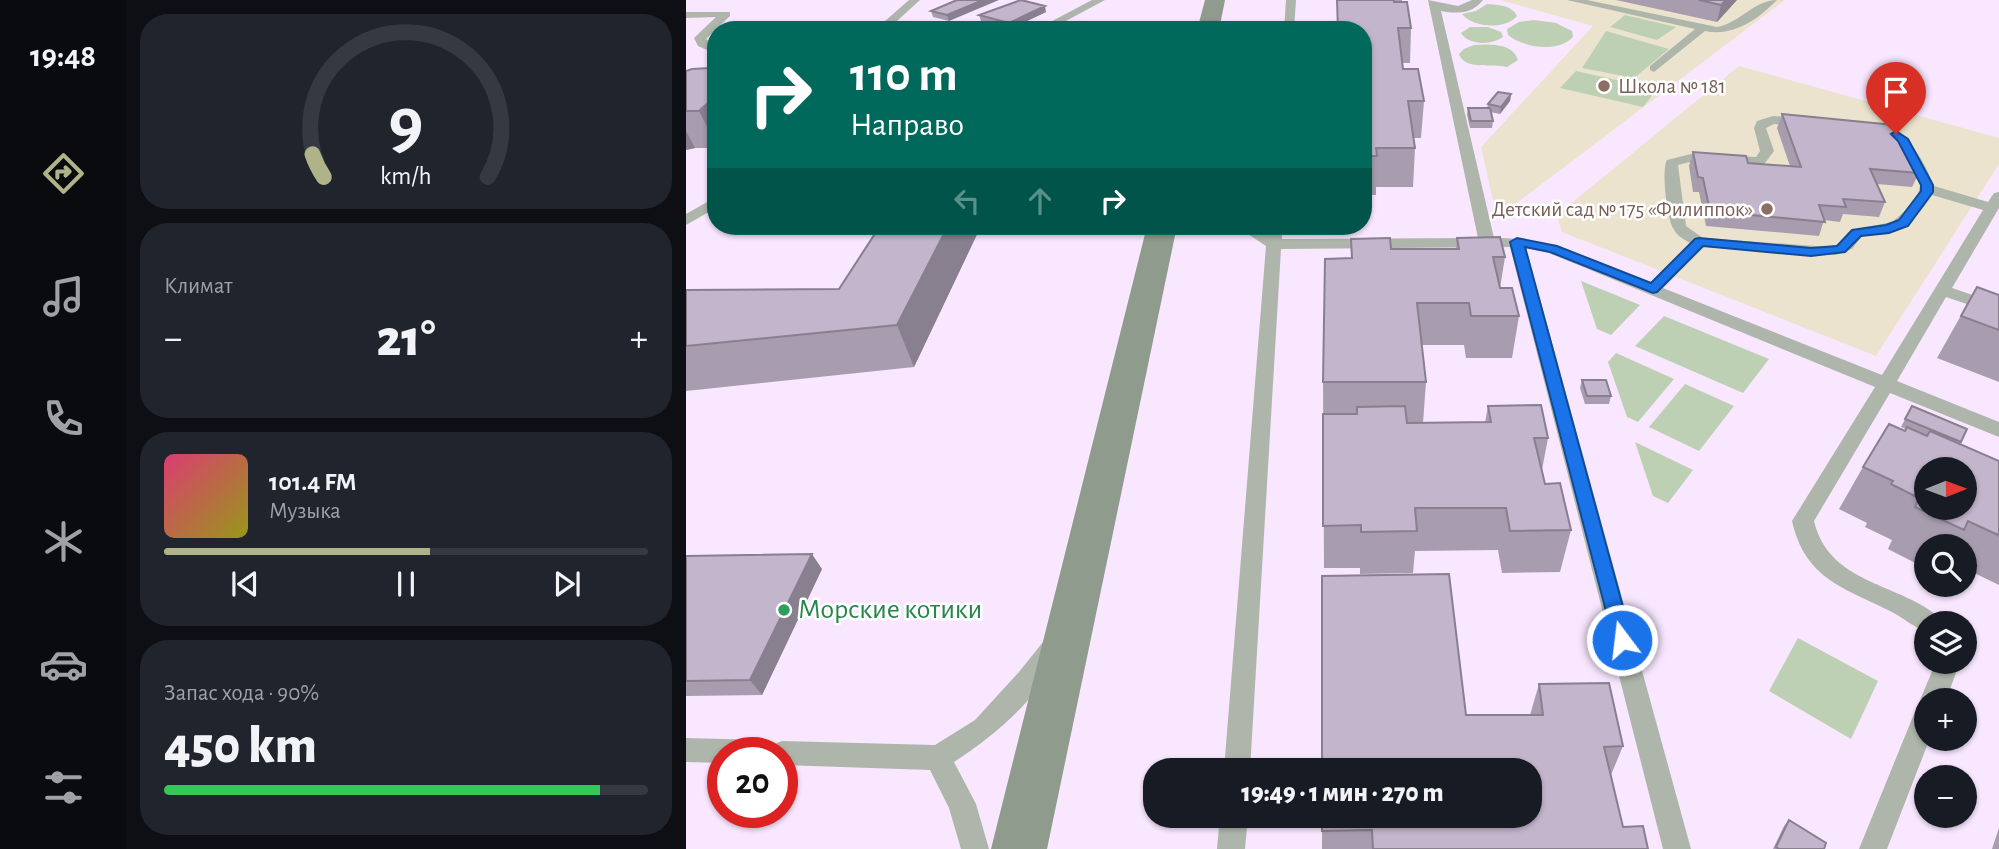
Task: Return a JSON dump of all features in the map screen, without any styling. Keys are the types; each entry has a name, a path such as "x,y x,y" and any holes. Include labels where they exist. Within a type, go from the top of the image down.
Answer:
{"main road":[{"path":"1210,21 1215,0"},
{"path":"1019,849 1161,235"}],"lane":[{"path":"890,21 915,0"},
{"path":"1058,21 1100,0"},
{"path":"1290,21 1291,0"},
{"path":"1478,0 1474,6 1462,9 1434,3 1487,242"},
{"path":"1572,0 1717,30 1735,27 1772,0"},
{"path":"686,15 726,14 719,21"},
{"path":"1654,68 1702,28"},
{"path":"707,32 699,40 707,45"},
{"path":"1795,121 1875,127 1890,131 1902,139 1928,189 1904,223 1889,229 1857,233 1847,246 1830,252 1699,242 1685,234 1678,226 1671,169 1672,163 1684,159 1737,163 1760,160 1768,151 1760,128 1766,122 1795,121"},
{"path":"1914,615 1839,575 1816,556 1804,535 1803,521 1997,200 1928,189"},
{"path":"686,221 707,207"},
{"path":"1238,758 1275,235 1517,242 1553,248 1999,430"},
{"path":"1517,242 1677,849"},
{"path":"1653,289 1699,242"},
{"path":"1942,290 1999,310"},
{"path":"798,754 938,758 984,728 1028,680 1071,622"},
{"path":"1873,849 1914,747"},
{"path":"686,750 707,751"},
{"path":"938,758 962,804 975,849"},
{"path":"1231,849 1233,828"}],"shaded area":[{"name":"Школа № 181","path":"1500,0 1785,0 1497,218 1481,147 1593,26"},
{"name":"Детский сад № 175 «Филиппок»","path":"1739,66 1999,138 1999,164 1876,356 1562,232 1557,215"}],"green space":[{"path":"1487,4 1508,8 1517,16 1505,24 1489,26 1467,19 1462,14 1476,11"},
{"path":"1625,15 1676,27 1657,40 1610,27"},
{"path":"1534,20 1556,23 1572,31 1573,37 1559,45 1541,47 1523,43 1508,35 1507,29 1519,22"},
{"path":"1470,27 1488,27 1501,32 1503,37 1487,43 1475,42 1461,33"},
{"path":"1606,31 1669,49 1634,78 1582,68"},
{"path":"1474,45 1506,48 1515,54 1518,60 1507,67 1467,63 1459,54"},
{"path":"1576,71 1657,89 1643,107 1560,88"},
{"path":"1581,281 1640,305 1611,335 1597,329"},
{"path":"1664,316 1769,359 1743,393 1635,346"},
{"path":"1616,353 1674,379 1638,422 1627,417 1608,362"},
{"path":"1685,384 1734,406 1699,451 1649,427"},
{"path":"1635,442 1693,470 1668,503 1653,496"},
{"path":"1798,638 1878,681 1851,739 1769,691"}],"building":[{"path":"957,0 983,0 947,15 931,11"},
{"path":"1021,0 1045,6 1013,21 979,15"},
{"path":"1337,0 1407,2 1411,28 1398,28 1403,69 1418,69 1424,101 1408,101 1415,148 1376,148 1377,156 1372,156 1372,21 1338,21"},
{"path":"1699,0 1726,0 1721,5"},
{"path":"707,68 707,104 699,111 686,111 686,71"},
{"path":"1498,92 1511,94 1501,107 1488,104"},
{"path":"1468,108 1490,108 1493,121 1471,121"},
{"path":"1782,114 1894,125 1919,173 1870,169 1885,202 1843,199 1846,207 1819,205 1825,222 1710,211 1703,178 1698,177 1693,152 1746,156 1748,163 1801,167"},
{"path":"874,235 943,235 897,325 686,346 686,290 839,289"},
{"path":"1500,237 1505,257 1493,257 1500,288 1512,288 1519,316 1471,316 1469,303 1417,303 1426,382 1323,382 1325,259 1352,258 1351,239 1390,238 1391,249 1459,249 1457,238"},
{"path":"1977,287 1999,295 1999,330 1961,316"},
{"path":"1582,380 1606,380 1611,396 1587,396"},
{"path":"1541,405 1548,438 1534,438 1545,484 1560,483 1571,530 1510,531 1506,508 1415,508 1417,531 1361,532 1361,525 1323,526 1323,414 1357,414 1357,407 1405,406 1407,423 1491,422 1488,406"},
{"path":"1912,406 1967,429 1961,442 1905,419"},
{"path":"1889,424 1905,431 1907,427 1927,436 1930,431 1999,461 1998,535 1968,521 1964,530 1943,520 1978,520 1978,457 1914,457 1914,496 1891,484 1893,481 1863,467"},
{"path":"812,554 750,680 686,681 686,556"},
{"path":"1449,574 1466,715 1543,715 1539,684 1609,683 1623,746 1604,747 1623,827 1643,826 1648,849 1373,849 1372,830 1322,831 1322,828 1542,828 1542,758 1322,758 1322,576"},
{"path":"1789,820 1826,843 1824,849 1776,847"}],"place":[{"name":"Школа № 181","path":"1604,86"},
{"name":"Детский сад № 175 «Филиппок»","path":"1767,209"},
{"name":"Морские котики","path":"784,610"}],"route":[{"path":"1622,640 1517,242 1553,248 1653,289 1699,242 1811,252 1841,250 1847,246 1854,234 1895,228 1904,223 1927,192 1927,185 1902,139 1896,134"}]}
